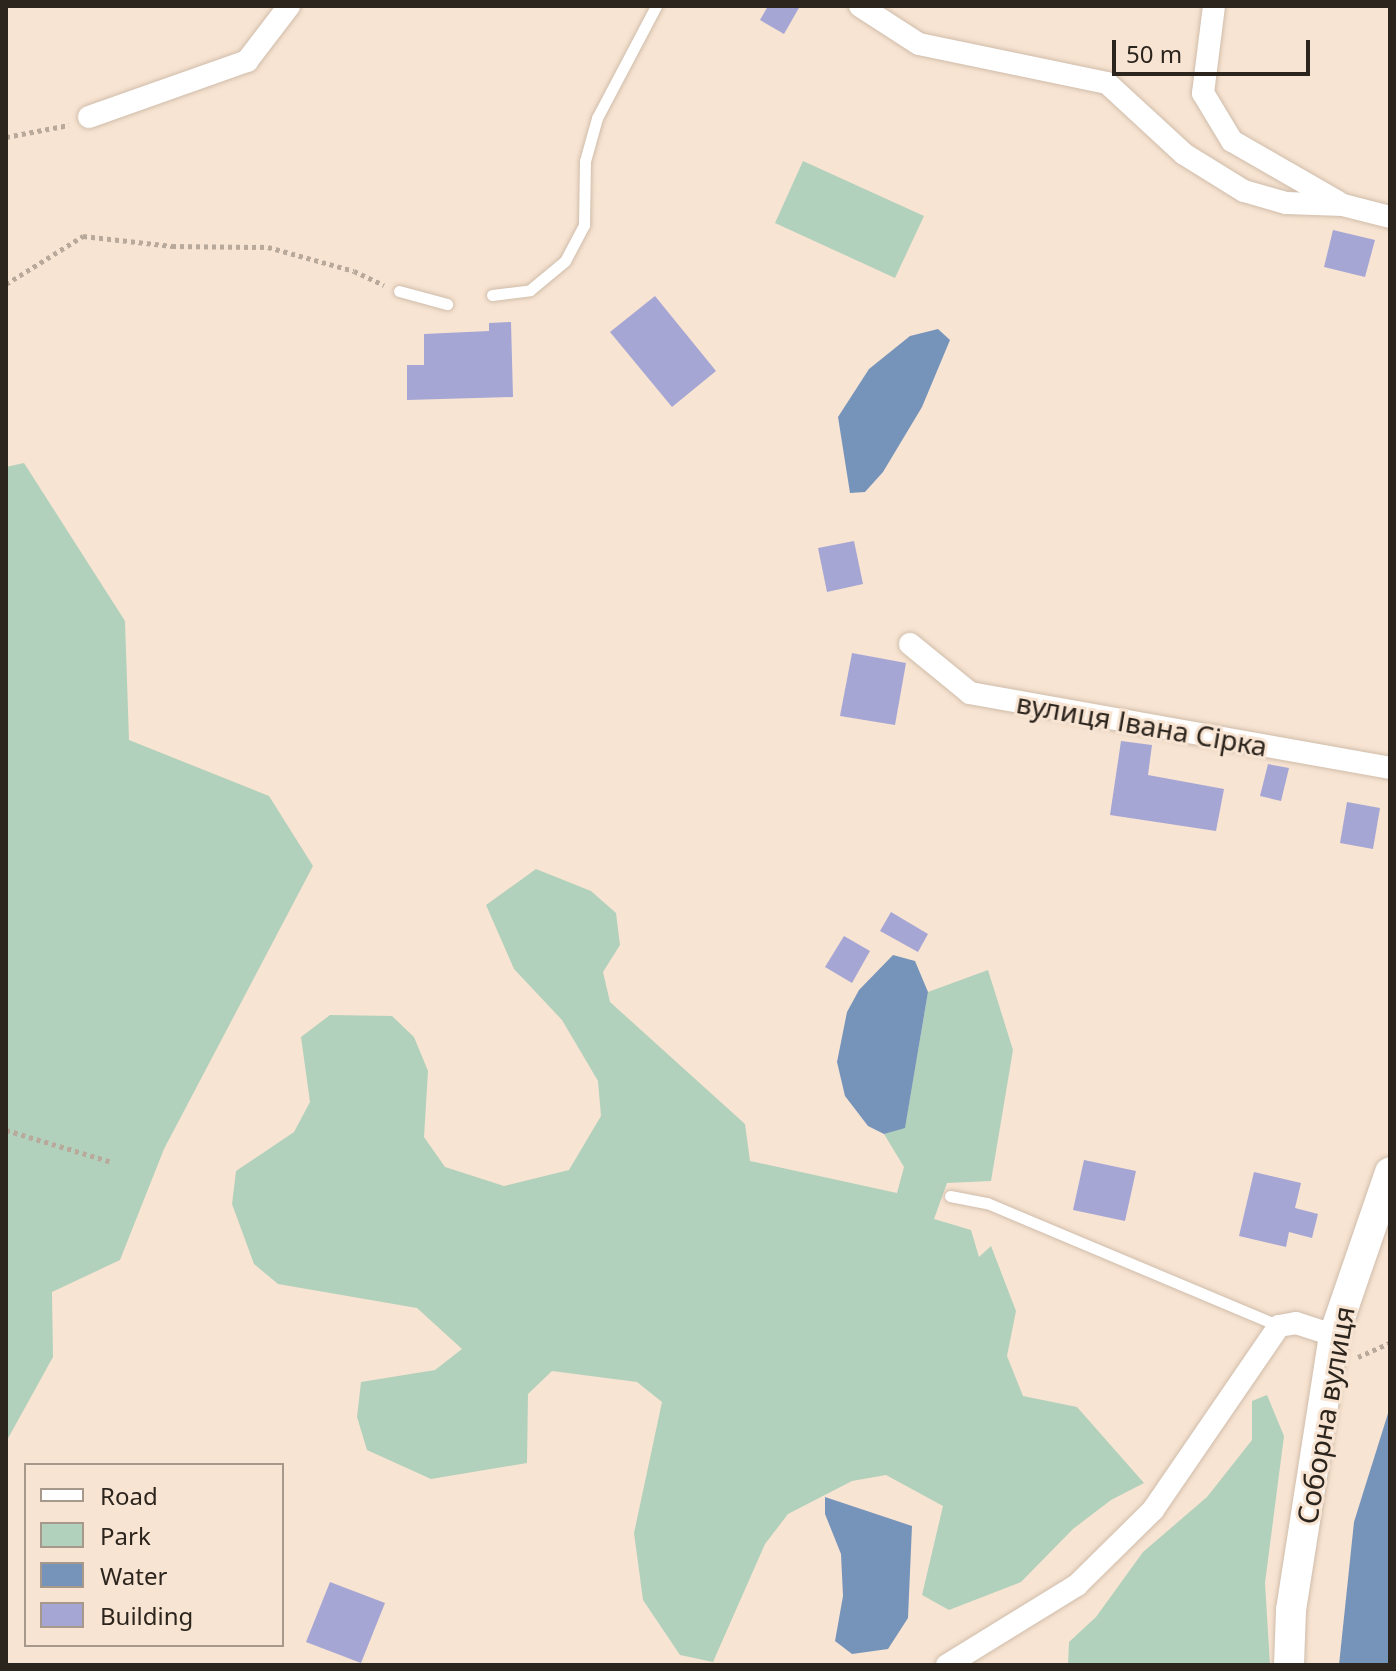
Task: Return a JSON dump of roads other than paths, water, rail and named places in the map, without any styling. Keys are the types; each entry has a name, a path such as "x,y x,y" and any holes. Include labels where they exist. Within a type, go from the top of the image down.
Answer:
{"street":[{"path":"89,117 247,61 289,6"},
{"path":"860,6 919,44 1107,83 1184,154 1244,191 1286,203 1343,205 1390,217"},
{"path":"1214,6 1203,93 1232,141 1343,205"},
{"name":"вулиця Івана Сірка","path":"910,644 970,693 1390,768"},
{"name":"Соборна вулиця","path":"1289,1665 1291,1610 1334,1335 1390,1172"},
{"path":"947,1665 1077,1585 1153,1510 1279,1326 1296,1323 1334,1335"}],"lane":[{"path":"492,295 530,290 565,261 584,225 585,161 597,118 656,6"},
{"path":"399,291 447,304"},
{"path":"950,1196 987,1203 1279,1326"}],"water":[{"path":"938,329 950,340 922,407 883,472 865,492 850,493 838,417 869,369 910,336"},
{"path":"893,955 915,961 928,992 905,1128 884,1134 868,1126 845,1096 837,1062 847,1012 859,990"},
{"path":"1390,1407 1390,1665 1339,1665 1354,1522"},
{"path":"825,1497 912,1526 908,1618 888,1649 852,1654 835,1641 843,1596 841,1554 825,1514"}]}
